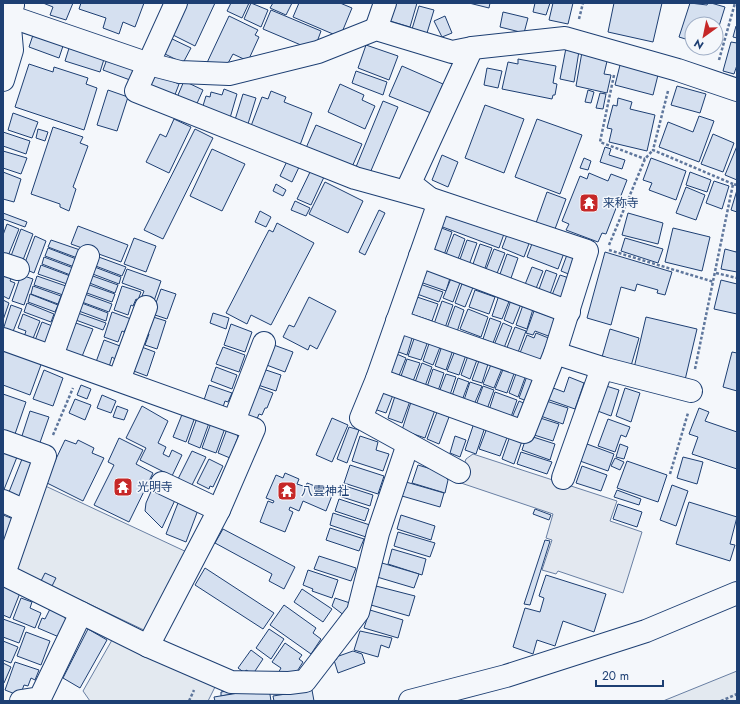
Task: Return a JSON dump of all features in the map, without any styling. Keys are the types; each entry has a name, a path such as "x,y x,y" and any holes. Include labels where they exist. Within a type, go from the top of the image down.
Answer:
{"street":[{"path":"176,3 136,92 355,178 431,199 587,251 555,353 524,432 377,379"},
{"path":"376,29 385,3"},
{"path":"3,80 12,50 8,11 148,64 180,72 229,74 318,52 376,29 452,52 472,48 565,38 673,69 737,90"},
{"path":"459,472 361,418 377,379 438,205 410,183 472,48"},
{"path":"52,356 88,256"},
{"path":"420,256 569,312"},
{"path":"119,380 146,307"},
{"path":"397,321 546,373"},
{"path":"3,339 254,429 219,510 148,646"},
{"path":"234,421 264,343"},
{"path":"555,353 602,368 691,391"},
{"path":"563,478 602,368"},
{"path":"3,441 45,456 3,574 148,646 231,682 289,683 305,681 358,612 378,534 408,444"},
{"path":"162,483 219,510"},
{"path":"3,501 25,511"},
{"path":"410,701 506,676 646,631 737,593"},
{"path":"21,701 40,698 81,613"}],"path":[{"path":"712,81 735,3"},
{"path":"619,54 600,142 645,158"},
{"path":"673,69 653,150 645,158 607,249 714,282"},
{"path":"653,150 737,185"},
{"path":"670,474 692,400 691,391 733,184"},
{"path":"716,273 737,278"},
{"path":"45,456 82,367"},
{"path":"721,701 737,694"}],"shaded area":[{"path":"473,454 617,501 610,521 642,532 623,593 558,571 556,574 542,570 552,540 546,538 553,514 458,482 466,459"},
{"path":"39,483 191,554 146,631 9,566"},
{"path":"112,640 215,687 208,701 90,701 83,691"},
{"path":"737,671 737,701 663,701"}],"building":[{"path":"43,3 73,3 66,20 50,15 53,7"},
{"path":"81,3 144,3 135,27 123,22 119,34 103,28 106,18 79,9"},
{"path":"181,3 215,3 195,46 167,32"},
{"path":"231,3 249,3 242,18 227,11"},
{"path":"251,3 268,10 261,27 244,19"},
{"path":"273,3 292,3 286,15 270,8"},
{"path":"299,3 340,3 352,8 340,37 293,17"},
{"path":"395,3 417,3 410,27 390,21"},
{"path":"469,3 490,3 489,8"},
{"path":"535,3 550,3 546,15 533,12"},
{"path":"553,3 573,3 568,24 549,20"},
{"path":"614,3 662,3 653,42 608,32"},
{"path":"690,3 707,5 708,3 711,3 725,7 722,16 686,16"},
{"path":"419,6 434,10 427,33 412,29"},
{"path":"271,10 321,31 317,42 308,48 263,29"},
{"path":"503,12 528,18 524,33 500,27"},
{"path":"229,16 258,30 255,35 259,37 248,61 233,54 227,65 205,67"},
{"path":"445,16 452,33 442,37 434,21"},
{"path":"684,22 684,39 679,37"},
{"path":"737,26 737,38 733,37"},
{"path":"34,32 64,43 59,58 29,47"},
{"path":"166,36 191,48 183,63 159,51"},
{"path":"731,42 737,43 737,65 734,74 723,71"},
{"path":"70,45 105,56 100,72 65,61"},
{"path":"366,45 398,56 389,80 358,68"},
{"path":"566,48 579,51 574,82 560,79"},
{"path":"582,52 608,57 604,74 611,75 607,93 576,86"},
{"path":"107,59 134,69 130,80 103,70"},
{"path":"518,59 556,66 553,83 557,84 555,95 553,95 552,99 502,89 508,62 518,64"},
{"path":"621,61 659,71 653,95 615,85"},
{"path":"29,64 53,72 54,67 88,78 86,84 97,88 84,130 15,107"},
{"path":"402,66 443,84 431,113 389,96"},
{"path":"487,68 502,71 498,88 484,85"},
{"path":"356,71 387,82 383,95 352,83"},
{"path":"152,73 179,84 173,100 146,89"},
{"path":"184,81 203,90 194,110 175,102"},
{"path":"340,84 364,95 362,100 375,106 365,129 328,112"},
{"path":"677,86 706,94 700,113 671,105"},
{"path":"224,89 237,94 230,118 202,109 206,96 210,97 211,92 222,95"},
{"path":"108,90 128,97 117,131 97,125"},
{"path":"588,90 594,92 591,103 585,102"},
{"path":"271,91 286,97 284,102 312,113 300,145 251,126 262,97 268,99"},
{"path":"600,93 606,94 603,109 596,108"},
{"path":"243,94 256,98 247,127 234,123"},
{"path":"618,98 632,102 630,109 655,115 647,151 609,142 612,129 607,128 613,105 617,106"},
{"path":"383,101 398,107 370,173 356,167"},
{"path":"485,105 524,119 504,173 465,158"},
{"path":"13,113 38,122 32,138 8,130"},
{"path":"699,116 714,121 699,162 659,147 668,122 693,132"},
{"path":"174,119 191,127 169,173 146,162 160,134 166,137"},
{"path":"537,119 582,135 560,194 515,177"},
{"path":"316,125 362,144 352,167 306,148"},
{"path":"53,127 83,137 80,143 88,146 73,187 76,189 69,211 60,207 60,204 31,194"},
{"path":"38,129 48,132 45,141 36,138"},
{"path":"195,129 213,138 163,239 144,230"},
{"path":"3,132 30,141 26,154 3,146"},
{"path":"713,134 734,143 723,172 701,164"},
{"path":"737,146 737,180 725,175"},
{"path":"605,147 611,149 609,155 625,160 622,169 600,162"},
{"path":"212,149 245,164 222,211 190,196"},
{"path":"3,151 27,158 21,174 3,168"},
{"path":"442,155 458,162 448,187 432,180"},
{"path":"584,158 591,161 588,170 580,168"},
{"path":"651,158 686,171 676,200 649,190 652,183 643,180"},
{"path":"288,159 300,165 292,182 280,176"},
{"path":"311,170 324,177 311,205 297,199"},
{"path":"3,172 21,179 14,202 3,199"},
{"path":"690,172 711,180 707,192 686,185"},
{"path":"589,173 608,181 611,174 627,180 606,234 602,233 598,242 566,230 569,224 562,221 580,176 587,179"},
{"path":"714,181 729,186 722,209 706,203"},
{"path":"325,182 363,201 348,233 309,214"},
{"path":"276,184 286,190 283,196 273,191"},
{"path":"686,187 705,195 696,220 676,213"},
{"path":"737,190 737,212 731,210"},
{"path":"547,192 566,199 555,229 536,223"},
{"path":"295,201 310,208 306,216 291,210"},
{"path":"379,210 385,213 365,255 359,252"},
{"path":"446,210 505,231 499,248 440,226"},
{"path":"260,211 271,217 266,227 255,222"},
{"path":"3,213 27,222 25,227 3,219"},
{"path":"628,213 663,223 658,244 622,235"},
{"path":"277,223 314,243 271,325 251,315 247,324 226,313 269,230 273,232"},
{"path":"7,224 19,229 8,256 3,254 3,235"},
{"path":"78,226 128,245 121,262 71,244"},
{"path":"439,227 452,232 443,258 435,254 432,247"},
{"path":"673,228 710,237 702,271 665,262"},
{"path":"21,229 33,234 23,260 11,256"},
{"path":"508,232 530,241 524,257 502,248"},
{"path":"454,234 465,239 457,262 445,257"},
{"path":"35,236 46,241 34,273 23,268"},
{"path":"134,238 156,246 146,272 124,264"},
{"path":"625,238 663,249 658,263 621,251"},
{"path":"51,240 83,251 80,259 48,247"},
{"path":"467,240 477,243 469,265 459,262"},
{"path":"533,241 564,253 558,269 527,257"},
{"path":"480,244 492,248 484,271 472,267"},
{"path":"48,248 79,260 77,268 45,256"},
{"path":"494,249 505,253 496,276 485,272"},
{"path":"725,249 736,252 737,249 737,272 721,269"},
{"path":"568,252 578,256 571,275 561,271"},
{"path":"605,252 672,272 665,295 657,293 658,290 637,284 635,291 621,287 611,325 587,318"},
{"path":"507,254 518,258 510,281 499,277"},
{"path":"96,256 126,267 122,276 93,265"},
{"path":"44,257 76,269 73,276 42,264"},
{"path":"41,265 73,277 70,285 38,274"},
{"path":"92,266 121,277 119,284 90,273"},
{"path":"532,267 543,271 535,291 524,287"},
{"path":"429,268 451,275 446,291 420,282 424,271"},
{"path":"127,269 161,281 154,301 142,296 144,291 122,283"},
{"path":"546,270 557,274 549,297 538,292"},
{"path":"3,273 12,277 10,281 15,283 9,299 3,296"},
{"path":"21,275 33,279 24,305 12,301"},
{"path":"90,275 118,285 115,293 87,282"},
{"path":"560,275 572,279 565,299 552,295"},
{"path":"37,276 66,286 63,295 34,285"},
{"path":"452,276 461,280 453,302 443,298"},
{"path":"721,280 737,284 737,314 714,309"},
{"path":"463,281 474,285 465,307 455,303"},
{"path":"87,284 115,294 112,302 84,292"},
{"path":"420,284 443,292 439,302 417,294"},
{"path":"33,286 61,296 58,304 31,294"},
{"path":"122,286 141,292 138,300 136,299 133,306 131,305 128,315 114,310"},
{"path":"161,289 176,294 167,319 152,314"},
{"path":"475,290 495,297 489,314 469,307"},
{"path":"82,293 112,304 109,312 79,301"},
{"path":"30,294 58,305 55,312 28,302"},
{"path":"499,295 510,299 502,319 492,316"},
{"path":"309,297 336,311 317,349 310,345 308,350 283,337 289,325 294,327"},
{"path":"417,297 438,304 432,321 411,314"},
{"path":"3,300 9,303 3,320"},
{"path":"511,300 521,304 513,324 504,320"},
{"path":"442,301 453,305 445,328 434,324"},
{"path":"79,302 108,313 106,321 76,310"},
{"path":"27,303 54,314 51,322 24,312"},
{"path":"11,305 22,309 12,334 3,330"},
{"path":"523,305 533,309 527,329 516,325"},
{"path":"455,306 464,310 457,332 447,328"},
{"path":"468,309 488,317 481,337 460,329"},
{"path":"534,311 557,319 551,337 535,331 533,335 526,333"},
{"path":"75,312 106,323 103,330 73,319"},
{"path":"112,312 131,319 124,332 122,331 118,342 104,337"},
{"path":"213,313 229,318 226,329 210,323"},
{"path":"23,314 40,321 32,341 24,337 26,331 18,328"},
{"path":"150,316 166,321 157,349 145,345 149,334 144,333"},
{"path":"646,317 697,329 685,380 634,368"},
{"path":"490,318 501,322 493,343 483,339"},
{"path":"70,321 93,329 81,359 59,351"},
{"path":"42,322 55,327 47,348 34,343"},
{"path":"503,323 512,327 504,348 494,345"},
{"path":"231,324 252,332 245,352 224,345"},
{"path":"515,327 526,331 517,355 506,350"},
{"path":"610,329 639,338 631,366 602,357"},
{"path":"400,330 413,335 407,355 393,350"},
{"path":"536,333 551,339 542,361 520,353 527,335 534,338"},
{"path":"415,336 428,341 421,360 408,356"},
{"path":"431,338 442,342 433,365 423,361"},
{"path":"104,340 120,346 115,359 112,357 109,367 96,362"},
{"path":"443,343 454,347 446,370 435,366"},
{"path":"271,344 293,352 285,372 264,364"},
{"path":"139,346 155,352 147,376 131,370"},
{"path":"223,347 245,355 239,372 216,364"},
{"path":"456,348 467,352 459,375 447,371"},
{"path":"3,349 42,362 30,395 3,385"},
{"path":"392,352 406,358 398,378 385,372"},
{"path":"732,352 737,353 737,391 723,387"},
{"path":"469,353 478,357 470,379 461,375"},
{"path":"480,358 489,361 482,383 472,380"},
{"path":"407,359 420,363 412,384 400,379"},
{"path":"492,362 503,366 494,388 483,384"},
{"path":"422,363 432,367 424,389 414,385"},
{"path":"216,367 237,375 232,389 211,381"},
{"path":"504,367 515,371 507,393 495,389"},
{"path":"260,368 281,375 276,391 255,384"},
{"path":"433,369 444,373 437,394 426,390"},
{"path":"44,370 63,378 53,406 33,399"},
{"path":"517,371 526,375 518,397 509,393"},
{"path":"446,374 456,377 449,398 438,395"},
{"path":"527,376 540,381 532,403 519,398"},
{"path":"569,377 584,383 575,409 541,397 545,385 564,392"},
{"path":"458,378 469,382 461,403 451,399"},
{"path":"470,382 482,386 473,407 463,403"},
{"path":"81,385 91,389 87,399 77,395"},
{"path":"209,385 232,393 228,402 225,401 223,407 204,400"},
{"path":"252,385 273,393 267,408 265,408 262,415 259,414 257,419 242,413"},
{"path":"603,385 619,390 611,416 595,410"},
{"path":"483,386 494,390 486,412 475,408"},
{"path":"625,388 640,393 631,422 616,416"},
{"path":"378,390 393,395 386,413 371,408"},
{"path":"495,392 517,400 511,417 489,410"},
{"path":"3,394 26,402 15,434 3,430"},
{"path":"102,395 116,401 111,413 97,408"},
{"path":"395,396 410,401 402,423 388,418"},
{"path":"75,399 91,405 85,420 69,413"},
{"path":"540,399 568,408 563,424 535,414"},
{"path":"519,401 530,406 523,425 511,420"},
{"path":"411,402 435,410 425,438 402,430"},
{"path":"117,406 128,410 124,420 113,417"},
{"path":"142,406 168,421 158,443 166,447 163,454 169,457 172,450 182,455 172,476 140,460 146,448 126,438"},
{"path":"699,408 709,412 705,421 737,432 737,469 692,454 698,437 689,434"},
{"path":"30,411 49,417 37,451 19,445"},
{"path":"183,412 195,417 186,442 173,437"},
{"path":"437,412 449,417 439,444 427,439"},
{"path":"534,416 559,424 553,441 528,433"},
{"path":"197,418 209,423 200,448 188,443"},
{"path":"332,418 348,425 332,462 316,455"},
{"path":"608,419 630,427 626,437 621,435 615,452 598,446"},
{"path":"211,423 225,428 216,453 202,448"},
{"path":"474,423 485,427 476,454 465,450"},
{"path":"349,427 359,430 347,463 337,459"},
{"path":"487,428 508,435 500,456 479,449"},
{"path":"227,429 236,432 238,437 230,458 218,453"},
{"path":"527,435 555,444 550,460 522,450"},
{"path":"360,436 378,442 376,450 389,454 383,471 352,461"},
{"path":"455,436 466,440 460,457 450,453"},
{"path":"510,436 522,441 514,464 502,459"},
{"path":"119,438 143,450 136,464 153,473 129,522 94,505 114,465 108,462"},
{"path":"65,440 76,444 78,440 94,448 92,453 104,458 83,501 45,482"},
{"path":"587,444 614,454 608,471 580,461"},
{"path":"620,444 628,447 624,459 616,457"},
{"path":"3,446 19,452 3,492"},
{"path":"192,451 206,457 191,487 177,481"},
{"path":"521,452 552,462 547,474 517,464"},
{"path":"24,454 39,460 24,498 9,492"},
{"path":"683,457 703,462 697,484 677,478"},
{"path":"615,458 624,462 620,470 611,466"},
{"path":"209,459 223,466 213,487 210,486 209,489 197,483"},
{"path":"627,461 667,475 658,502 617,488"},
{"path":"350,465 384,476 378,494 344,483"},
{"path":"418,465 441,472 448,480 445,493 412,483"},
{"path":"582,466 607,475 601,491 576,483"},
{"path":"285,473 299,479 297,484 306,487 307,483 333,493 326,511 303,501 299,511 290,507 289,510 293,512 285,532 260,522 268,501 273,503 274,501 266,498 276,475 283,478"},
{"path":"406,482 444,493 440,507 402,496"},
{"path":"342,485 373,495 370,506 339,496"},
{"path":"672,485 688,491 676,526 660,520"},
{"path":"153,487 176,498 162,528 145,511 146,503"},
{"path":"617,490 641,499 639,505 614,497"},
{"path":"339,499 369,509 365,521 335,511"},
{"path":"689,502 737,517 730,544 735,545 730,561 676,544"},
{"path":"178,503 198,510 186,542 166,534"},
{"path":"618,504 642,512 637,527 613,519"},
{"path":"535,509 551,515 549,520 533,514"},
{"path":"333,513 373,526 369,538 330,525"},
{"path":"3,515 16,520 3,558"},
{"path":"401,515 435,526 431,540 397,529"},
{"path":"330,528 364,539 359,551 326,540"},
{"path":"223,529 295,567 284,589 269,581 272,574 215,543"},
{"path":"398,532 435,543 430,557 394,546"},
{"path":"545,540 550,541 530,605 524,604"},
{"path":"392,549 426,559 422,575 388,564"},
{"path":"319,556 356,568 351,581 314,569"},
{"path":"382,563 419,574 414,588 377,577"},
{"path":"205,568 274,613 263,629 195,585"},
{"path":"308,570 338,580 332,598 312,591 313,589 303,585"},
{"path":"45,573 56,578 52,586 41,581"},
{"path":"546,575 606,594 594,632 563,621 555,646 537,640 533,654 513,647 525,608 540,612 544,598 539,596"},
{"path":"3,586 20,593 10,618 3,615"},
{"path":"376,586 415,596 409,616 371,605"},
{"path":"302,589 332,609 323,622 294,602"},
{"path":"21,598 32,602 30,608 41,613 35,628 13,619"},
{"path":"335,598 350,603 345,616 332,606"},
{"path":"284,605 316,628 313,633 321,639 311,654 270,625"},
{"path":"50,609 63,614 66,620 59,637 38,628 42,618 45,619"},
{"path":"370,610 403,620 398,638 364,628"},
{"path":"3,619 25,627 19,643 3,637"},
{"path":"88,629 107,640 80,688 63,678"},
{"path":"269,629 284,639 271,659 256,648"},
{"path":"360,631 392,638 389,648 381,645 378,657 354,650"},
{"path":"26,632 50,641 41,665 17,656"},
{"path":"3,641 18,647 11,663 3,660"},
{"path":"285,643 302,655 299,659 303,662 294,676 277,675 281,668 272,662"},
{"path":"251,650 263,659 253,674 246,670 245,673 238,668"},
{"path":"353,651 362,654 365,663 338,673 334,660 337,659 336,657"},
{"path":"15,662 39,670 35,680 31,678 28,686 24,685 20,696 5,690"},
{"path":"3,663 11,667 4,683 3,682"},
{"path":"244,688 245,692 221,696 221,692"},
{"path":"269,688 271,701 215,701 214,697"},
{"path":"312,690 314,701 274,701 273,696"}],"place":[{"name":"来称寺","path":"589,203"},
{"name":"光明寺","path":"123,487"},
{"name":"八雲神社","path":"287,491"}]}
